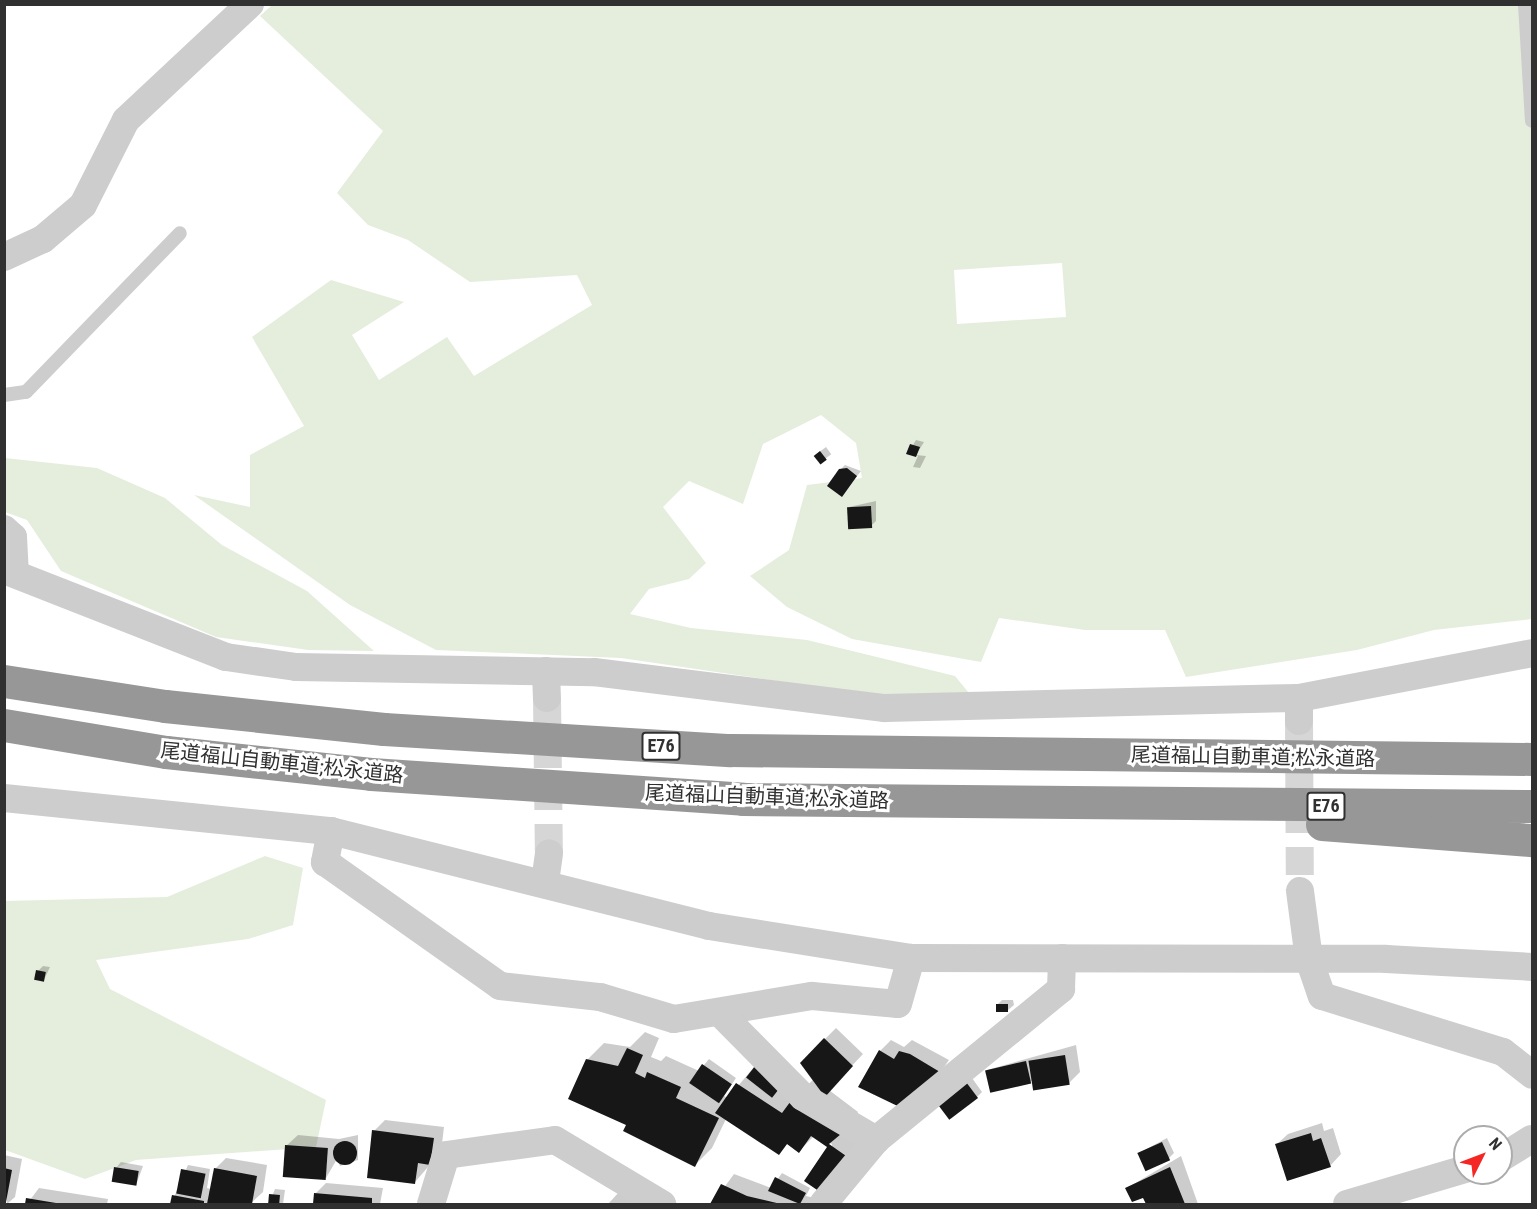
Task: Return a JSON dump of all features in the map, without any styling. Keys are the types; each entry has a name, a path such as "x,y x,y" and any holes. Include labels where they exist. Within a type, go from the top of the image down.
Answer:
{"highway":[{"name":"尾道福山自動車道;松永道路","path":"4,681 165,706 384,729 730,750 1533,759"},
{"name":"尾道福山自動車道;松永道路","path":"4,725 166,752 371,774 743,799 1120,805 1533,806"},
{"path":"1321,758 1533,744"},
{"path":"1120,805 1533,840"}],"street":[{"path":"4,257 43,239 83,205 126,120 250,4"},
{"path":"4,529 13,537 10,572 226,657 296,667 546,685 594,672 885,708 1299,709 1533,653"},
{"path":"4,798 331,831 545,882 709,926 911,958 1309,959 1533,968"},
{"path":"331,831 325,862 500,986 600,998 674,1019 812,996 898,1004 911,958"},
{"path":"545,882 549,853"},
{"path":"1300,891 1309,959 1322,996 1503,1052 1533,1075"},
{"path":"823,1204 876,1140 1061,989 1062,958"},
{"path":"720,1013 803,1097 876,1140"},
{"path":"1513,1151 1533,1139"},
{"path":"431,1204 446,1155 555,1140 662,1204"},
{"path":"1347,1204 1453,1173"}],"lane":[{"path":"1525,4 1533,121"},
{"path":"4,395 26,392 180,232"}],"green space":[{"path":"272,5 1532,5 1532,619 1434,630 1357,650 1186,677 1165,630 1085,630 999,618 981,662 852,639 787,607 750,576 789,550 807,485 862,478 856,443 821,415 763,444 743,504 689,481 663,507 706,563 689,579 649,589 630,614 691,628 807,640 955,676 969,693 873,695 621,658 436,650 350,605 194,495 250,507 250,455 304,426 252,337 331,280 404,302 352,335 379,380 447,337 474,376 592,305 577,275 470,282 408,240 368,225 337,193 383,131 260,16","holes":["1062,263 1066,317 957,324 954,270"]},
{"path":"5,458 97,468 165,498 222,545 307,591 374,651 308,650 216,637 61,571 27,520 5,512"},
{"path":"265,856 303,868 293,925 248,939 96,960 110,989 326,1100 316,1147 136,1160 85,1179 5,1150 4,901 167,897"}],"building":[{"path":"910,444 920,447 916,457 906,454"},
{"path":"820,451 827,460 820,465 814,456"},
{"path":"847,468 857,476 842,497 827,486 839,469"},
{"path":"871,506 872,528 848,529 847,507"},
{"path":"36,970 46,972 44,982 34,980"},
{"path":"996,1004 1008,1004 1008,1012 996,1012"},
{"path":"824,1038 853,1066 825,1097 800,1063"},
{"path":"627,1048 643,1055 635,1073 645,1078 647,1072 681,1087 676,1098 719,1118 695,1167 623,1131 626,1125 568,1099 586,1059 618,1066"},
{"path":"879,1050 894,1059 899,1051 910,1054 940,1072 910,1112 858,1087"},
{"path":"1065,1055 1070,1085 1033,1090 1028,1061"},
{"path":"759,1061 785,1081 772,1098 746,1078"},
{"path":"1026,1061 1031,1083 990,1093 985,1070"},
{"path":"702,1064 732,1084 719,1103 689,1083"},
{"path":"966,1082 978,1098 949,1120 937,1104"},
{"path":"736,1083 782,1113 796,1094 841,1134 829,1144 849,1158 823,1194 804,1181 827,1147 811,1136 799,1153 787,1144 779,1155 715,1113"},
{"path":"372,1130 434,1138 430,1165 418,1163 415,1184 367,1178"},
{"path":"1311,1133 1313,1141 1321,1138 1331,1167 1287,1181 1275,1144"},
{"path":"345,1141 354,1144 357,1153 354,1162 345,1165 336,1162 333,1153 336,1144"},
{"path":"1162,1142 1170,1160 1145,1171 1137,1153"},
{"path":"285,1145 328,1148 326,1180 283,1177"},
{"path":"114,1167 139,1171 136,1186 112,1182"},
{"path":"1170,1167 1185,1204 1146,1204 1143,1198 1132,1202 1125,1188"},
{"path":"4,1168 12,1170 6,1202 4,1202"},
{"path":"214,1168 257,1176 252,1204 207,1204"},
{"path":"181,1169 206,1174 201,1198 176,1194"},
{"path":"775,1177 806,1193 800,1204 768,1191"},
{"path":"721,1184 747,1196 781,1204 710,1204"},
{"path":"314,1193 372,1198 372,1204 313,1204"},
{"path":"269,1194 280,1195 279,1204 268,1204"},
{"path":"172,1195 204,1201 204,1204 170,1204"},
{"path":"26,1198 56,1203 56,1204 25,1204"}],"tunnel":[{"path":"547,698 549,853"},
{"path":"1299,721 1300,891"}]}
